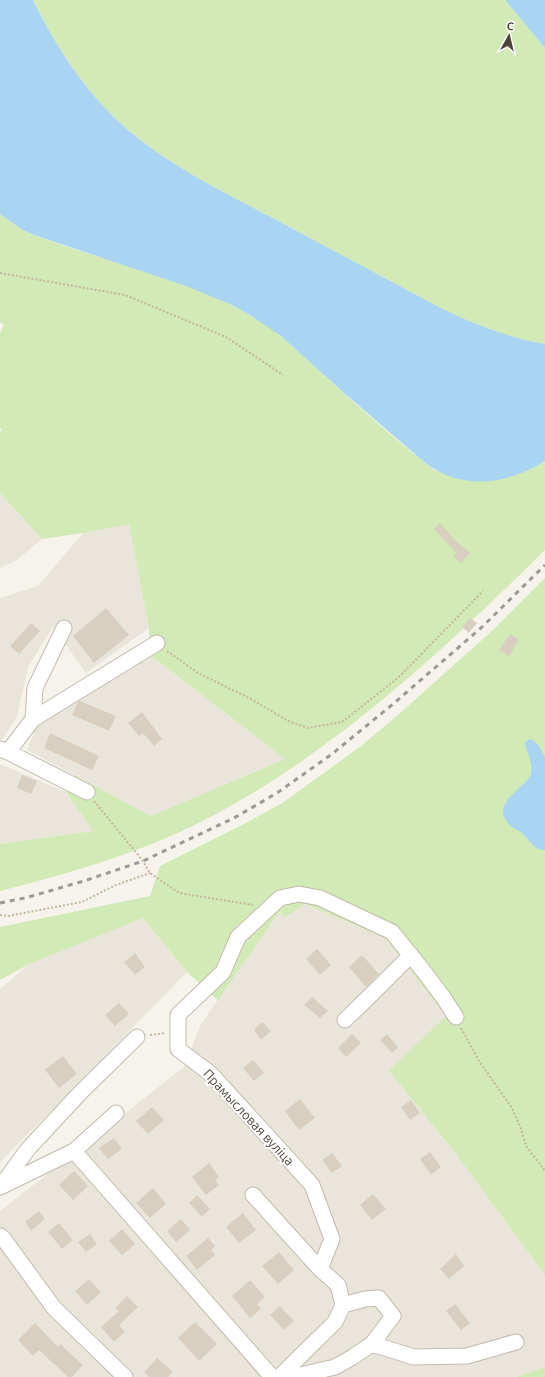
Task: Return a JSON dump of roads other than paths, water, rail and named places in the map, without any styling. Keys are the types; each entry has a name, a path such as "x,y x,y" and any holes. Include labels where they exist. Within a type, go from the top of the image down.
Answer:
{"street":[{"path":"33,719 35,688 64,628"},
{"path":"87,792 4,750 33,719 157,643"},
{"name":"Прамысловая вуліца","path":"320,1269 332,1239 312,1185 211,1074 178,1049 178,1015 223,972 238,937 280,898 299,894 320,898 392,932 443,997 456,1017"},
{"path":"345,1020 411,955"},
{"path":"0,1187 28,1149 80,1093 137,1037"},
{"path":"0,1187 74,1151 116,1113"},
{"path":"74,1151 272,1377"},
{"path":"253,1195 320,1269 338,1285 343,1305 334,1322 279,1377"},
{"path":"0,1236 3,1238 54,1308 125,1377"},
{"path":"292,1377 335,1367 351,1358 372,1344 393,1316 379,1298 365,1299 343,1305"},
{"path":"372,1344 414,1357 466,1356 516,1342"}],"water":[{"path":"0,0 33,0 65,57 94,96 123,125 142,141 182,169 450,313 503,334 545,344 545,461 530,469 499,480 468,481 438,471 424,462 281,336 250,315 230,304 186,286 34,235 21,229 0,214"},
{"path":"505,0 545,0 545,48"},
{"path":"529,739 537,744 545,757 545,850 538,849 522,833 509,824 504,814 504,808 507,801 531,774 531,763 525,744"}],"railway":[{"path":"0,903 25,898 84,881 143,861 234,818 277,793 332,754 393,704 481,628 545,565"}]}
